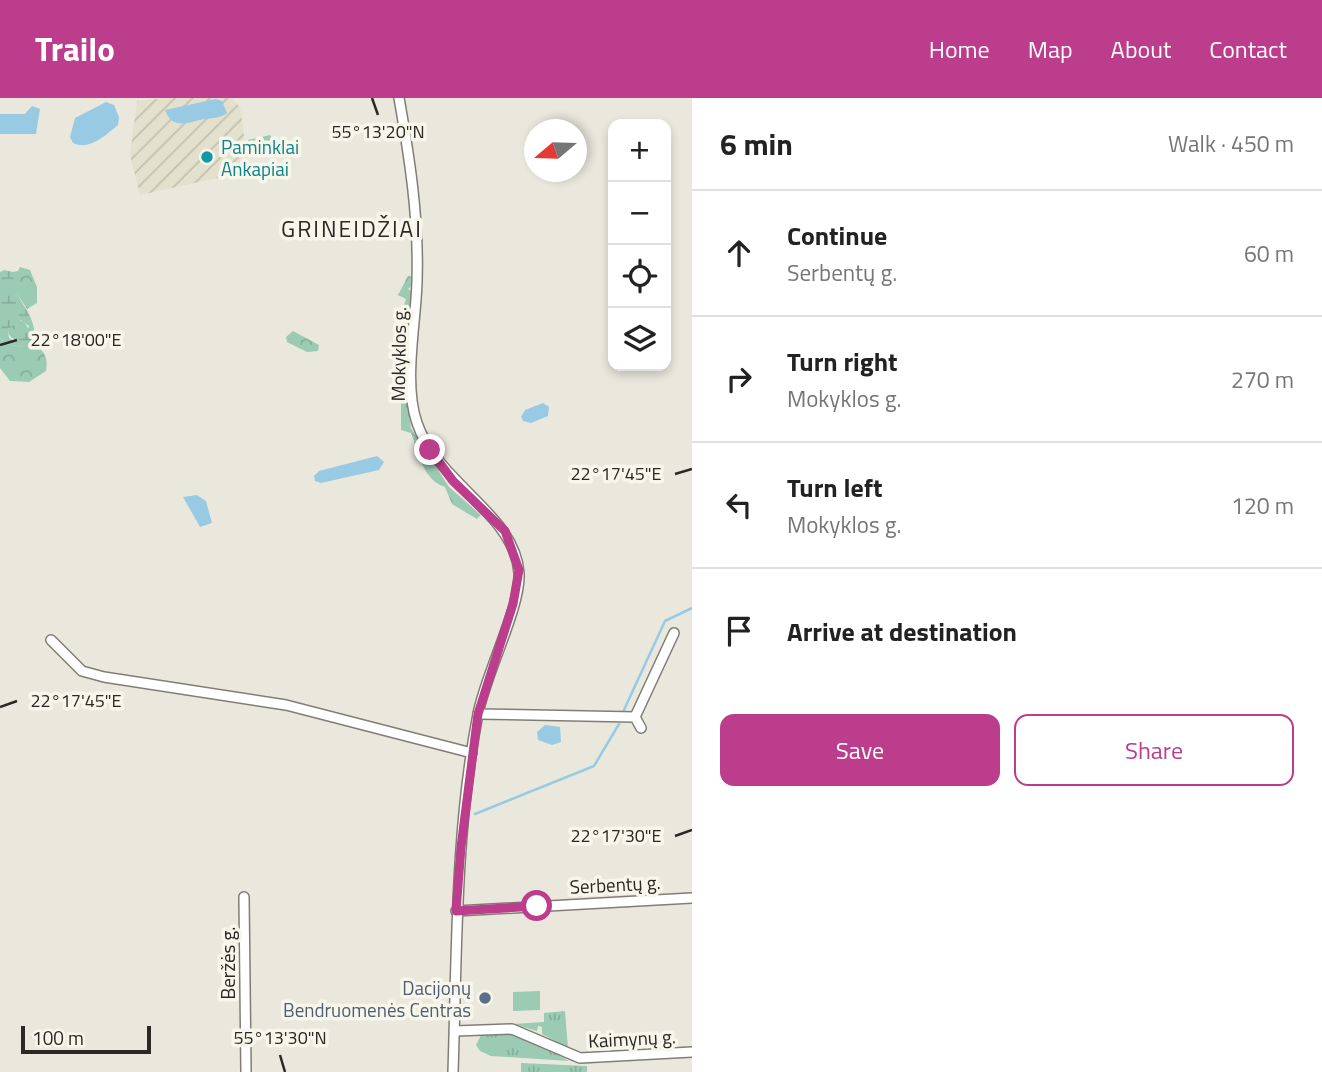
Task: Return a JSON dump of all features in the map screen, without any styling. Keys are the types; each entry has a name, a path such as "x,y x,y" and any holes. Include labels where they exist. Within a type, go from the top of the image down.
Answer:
{"street":[{"name":"Mokyklos g.","path":"399,98 417,207 417,282 412,380 415,416 442,467 505,531 519,570 513,604 478,714 472,753 456,911 453,1072"},
{"path":"635,717 674,633"},
{"path":"51,640 82,671 104,677 297,707 472,753"},
{"path":"478,714 635,717"},
{"path":"635,717 641,728"},
{"name":"Beržės g.","path":"244,897 246,1072"},
{"name":"Serbentų g.","path":"456,911 692,898"},
{"name":"Kaimynų g.","path":"454,1031 512,1029 579,1058 692,1052"}],"shaded area":[{"path":"164,98 231,98 240,107 249,171 140,195 130,155 137,101"}],"green space":[{"path":"270,135 274,141 265,156 248,150 248,140"},
{"path":"20,267 30,270 37,287 37,303 27,309 13,287 13,272"},
{"path":"0,272 13,272 17,293 33,322 35,345 12,345 0,338","holes":["21,320 29,326 24,336 14,341 9,338 8,329"]},
{"path":"408,276 413,277 412,286 408,289 413,292 413,307 410,311 409,341 403,342 402,316 407,312 403,308 406,299 398,295"},
{"path":"18,320 25,323 28,330 25,337 18,340 11,337 8,330 11,323"},
{"path":"293,331 319,345 318,351 307,352 287,342 286,337"},
{"path":"0,338 12,345 35,345 42,350 47,363 46,371 29,382 10,381 0,368"},
{"path":"406,370 409,372 407,399 411,428 449,487 481,515 477,519 452,504 445,487 432,479 427,472 411,433 401,430 401,374"},
{"path":"540,991 540,1010 513,1011 513,992"},
{"path":"565,1011 568,1048 542,1034 542,1027 538,1026 537,1031 513,1024 544,1022 544,1013"},
{"path":"512,1034 530,1039 569,1061 491,1056 480,1051 476,1045 481,1035"},
{"path":"521,1063 587,1066 587,1072 521,1072"}],"water":[{"path":"216,99 222,101 227,113 217,118 182,124 172,121 165,110"},
{"path":"106,102 114,105 119,117 118,125 91,143 73,143 70,137 75,118"},
{"path":"32,106 40,109 36,134 0,134 0,114 25,114"},
{"path":"543,403 549,407 548,416 531,423 523,421 521,417 525,410"},
{"path":"377,456 384,462 379,470 321,483 315,481 314,476 319,471"},
{"path":"197,495 206,501 212,523 200,527 183,497"},
{"path":"545,725 560,727 561,742 552,745 538,740 537,732"}],"waterway":[{"path":"623,712 665,621 692,608"},
{"path":"475,814 594,766 619,724"}],"place":[{"name":"Paminklai Ankapiai","path":"207,157"},
{"name":"Dacijonų Bendruomenės Centras","path":"485,998"}],"district":[{"name":"GRINEIDŽIAI","path":"352,228"}],"route":[{"path":"430,450 453,481 505,531 519,570 518,587 484,687 478,714 461,847 456,911 537,906"}]}
